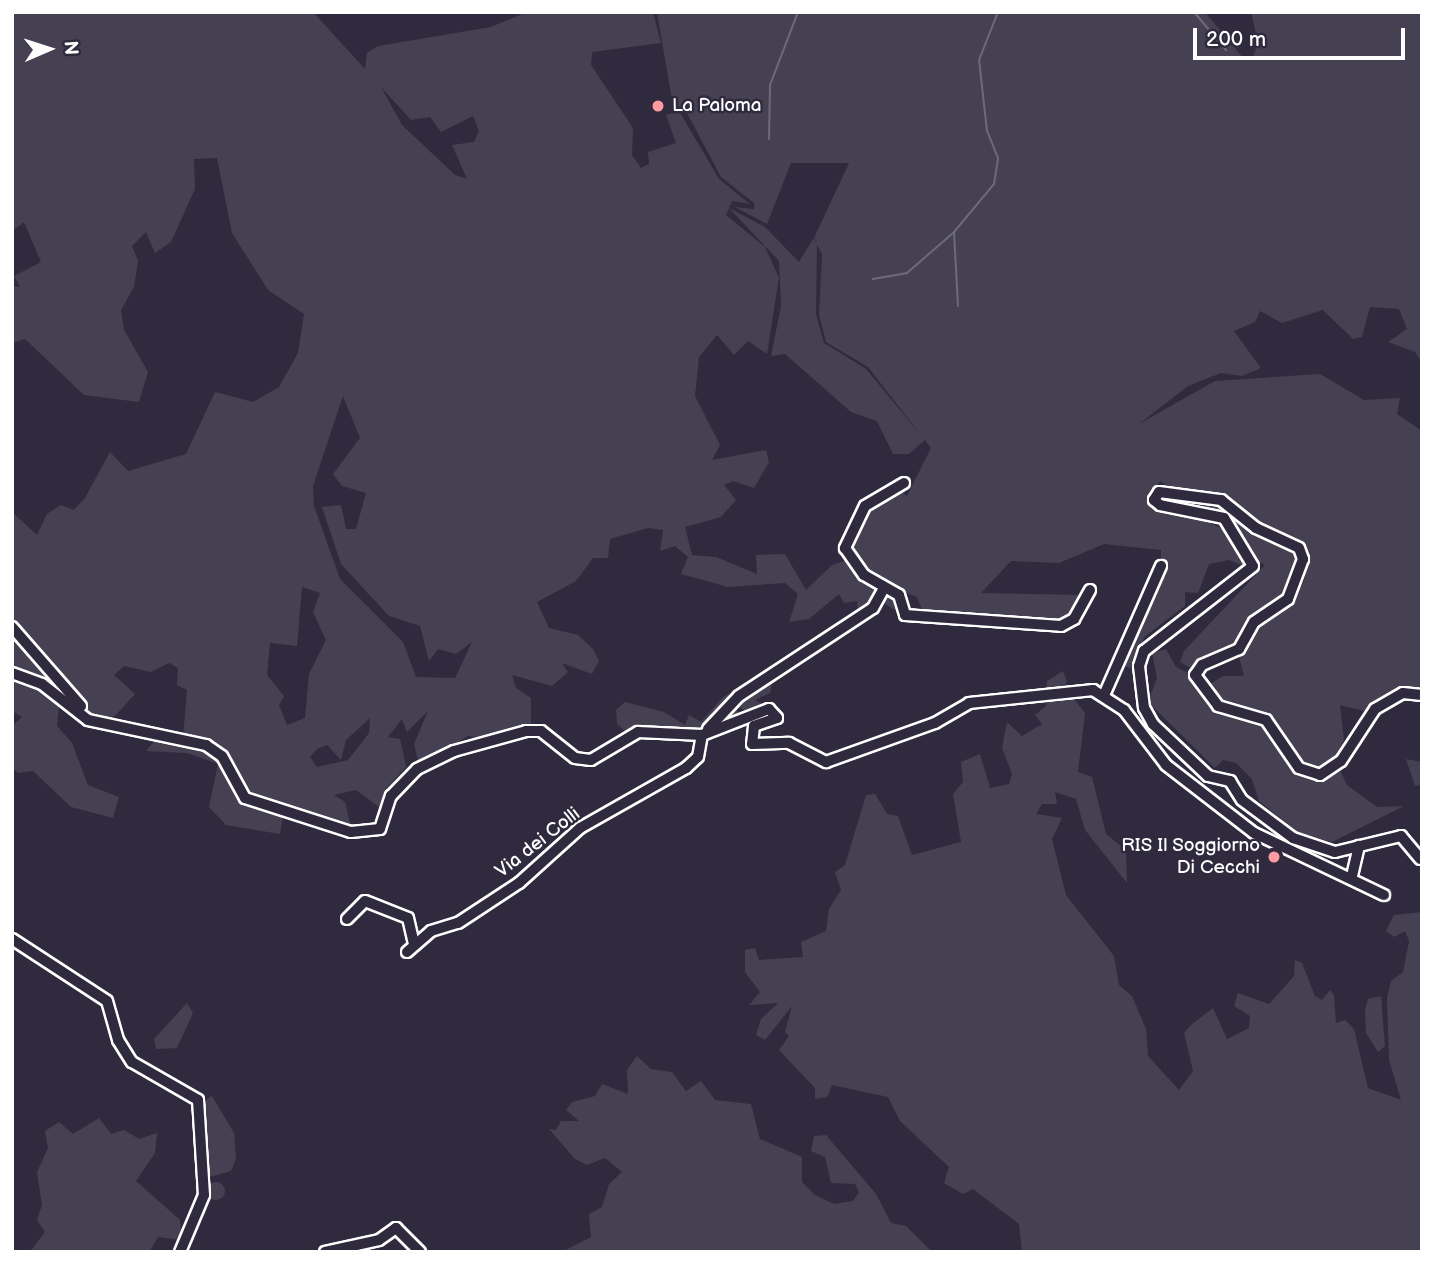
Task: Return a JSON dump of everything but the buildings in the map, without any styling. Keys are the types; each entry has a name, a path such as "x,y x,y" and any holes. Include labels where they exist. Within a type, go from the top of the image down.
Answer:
{"street":[{"path":"904,483 865,506 846,540 852,561 884,588 899,595 905,615 1049,627 1074,619 1090,590"},
{"path":"1420,859 1401,836 1335,852 1293,838 1242,800 1230,781 1208,776 1153,724 1139,666 1144,651 1253,566 1224,518 1160,505 1154,500 1159,492 1221,500 1256,528 1298,548 1303,559 1288,599 1254,622 1239,649 1202,665 1195,676 1218,706 1266,720 1299,768 1320,775 1341,761 1375,709 1403,693 1422,695"},
{"path":"1105,693 1161,566"},
{"path":"702,734 739,696 867,613 884,588"},
{"path":"12,626 98,723"},
{"path":"12,673 43,684 98,723 206,745 222,756 240,793 253,801 337,830 380,829 406,777 454,751 541,731 575,758 591,760 638,732 702,734 774,709 775,721 749,734 752,744 789,743 826,762 935,723 969,703 1079,689 1105,693 1149,749 1196,791 1209,796 1271,843 1352,876 1360,887 1384,895"},
{"name":"Via dei Colli","path":"347,919 365,901 408,918 411,948 479,910 580,828 686,768 698,757 702,734"},
{"path":"1196,791 1208,776"},
{"path":"1352,876 1359,846"},
{"path":"12,939 107,1001 118,1040 132,1062 198,1101 204,1195 180,1252"},
{"path":"325,1252 379,1240 396,1228 420,1252"}],"shaded area":[{"path":"12,12 313,12 365,69 367,53 378,46 491,27 527,12 653,12 661,43 592,52 591,65 633,128 632,155 641,168 649,164 648,152 676,143 666,115 679,111 719,179 750,204 732,201 726,215 765,247 779,278 767,354 748,341 734,355 717,335 699,357 695,396 720,445 712,460 766,450 769,462 754,488 733,481 724,485 736,500 721,517 685,527 692,555 716,557 757,574 756,555 785,554 806,590 832,565 847,560 893,595 895,610 880,601 858,610 857,601 844,603 839,594 809,619 789,622 798,594 785,583 728,587 681,574 688,557 675,546 660,551 663,530 648,528 610,539 608,558 593,558 576,581 537,602 549,628 578,635 593,649 599,661 592,674 562,663 568,672 552,686 512,675 516,688 531,698 531,726 494,740 468,736 419,765 414,744 428,711 407,732 402,719 388,737 400,739 406,767 384,791 382,809 356,790 334,795 345,802 351,827 330,825 285,805 280,834 226,825 209,807 218,764 187,753 146,751 162,732 183,738 187,690 177,685 178,668 169,663 151,672 124,666 114,675 135,694 112,719 77,716 59,706 57,726 72,743 88,785 119,797 113,818 71,807 33,771 18,773 12,767 12,726 22,717 12,711 12,512 37,535 47,514 61,505 74,510 85,498 110,452 128,471 186,454 215,392 253,402 279,387 298,353 304,314 268,290 232,233 217,158 194,159 195,189 171,242 155,253 146,232 132,246 138,261 134,287 121,310 124,330 148,372 139,402 84,395 25,339 12,343 12,286 20,287 14,276 41,262 24,222 12,231","holes":["381,87 411,120 430,117 441,132 473,116 479,131 474,142 452,145 467,179 455,175 402,125","343,396 360,438 333,474 342,486 366,493 356,529 346,529 341,505 322,507 341,564 389,616 420,626 429,661 438,649 456,654 472,642 455,678 416,677 403,642 340,579 314,506 313,486","302,587 320,593 313,612 326,640 309,674 305,718 287,725 279,705 284,696 267,675 270,643 297,646","370,718 369,733 348,760 317,767 310,757 317,749 327,745 341,760 346,740"]},
{"path":"657,12 1205,12 1244,59 1253,57 1258,42 1251,12 1422,12 1422,363 1415,352 1388,342 1407,329 1399,309 1370,307 1362,337 1353,339 1323,310 1282,323 1260,311 1255,322 1234,331 1261,368 1242,376 1221,373 1188,386 1139,424 1215,381 1320,374 1364,400 1400,398 1397,414 1422,431 1422,691 1396,688 1364,711 1340,705 1344,740 1335,760 1347,785 1377,807 1404,806 1332,842 1299,833 1259,801 1252,779 1236,763 1223,760 1215,768 1148,702 1157,678 1152,653 1166,649 1176,667 1210,684 1223,676 1244,676 1239,657 1264,623 1283,612 1304,581 1308,558 1288,595 1257,612 1240,644 1191,668 1180,662 1184,651 1265,565 1254,559 1248,568 1229,560 1209,564 1198,593 1185,592 1185,606 1144,637 1134,670 1116,662 1161,568 1161,550 1104,544 1059,563 1011,561 981,593 1082,595 1072,618 1061,623 922,610 917,597 878,582 848,552 862,513 900,491 907,496 931,448 868,367 826,342 819,314 822,255 814,238 849,163 791,163 767,224 735,207 754,209 754,203 721,177 688,115 672,100","holes":["1160,481 1231,521 1227,531 1151,496"]},
{"path":"729,208 765,227 799,262 813,239 817,243 816,314 824,343 866,369 925,440 909,454 893,454 877,421 851,412 785,354 771,356 781,306 779,261"},
{"path":"1063,671 1067,682 1052,702 1070,694 1085,713 1078,772 1092,777 1106,834 1126,850 1127,883 1085,830 1076,799 1055,792 1057,804 1042,804 1036,814 1062,818 1052,839 1066,895 1114,956 1119,985 1132,996 1146,1029 1148,1056 1179,1090 1193,1071 1184,1033 1191,1025 1213,1008 1227,1039 1249,1028 1250,1016 1234,1006 1238,993 1269,1004 1294,976 1295,960 1302,963 1315,996 1322,1000 1330,990 1334,995 1336,1023 1345,1020 1354,1029 1368,1088 1401,1100 1389,1060 1387,998 1391,981 1403,972 1409,941 1405,931 1394,937 1386,931 1394,915 1422,912 1422,1252 1022,1252 1019,1224 973,1189 963,1194 944,1183 949,1167 900,1121 888,1097 832,1085 827,1097 815,1099 815,1088 779,1050 789,1036 785,1032 792,1006 765,1040 756,1035 761,1019 778,1003 749,1005 760,992 745,972 745,950 755,948 759,960 803,957 801,942 826,931 829,909 841,890 835,872 845,865 866,795 875,794 887,814 898,816 912,855 961,842 953,794 963,782 961,762 980,754 990,788 1009,784 1012,774 1002,748 1007,722 1022,736 1042,724 1035,715 1046,706 1047,681"},
{"path":"754,680 772,683 770,693 755,700 763,704 746,711 736,706 739,715 726,714 731,719 710,731 710,740 626,732 617,724 616,710 625,702 664,712 685,725 689,715 701,722 723,697"},
{"path":"1406,759 1422,762 1420,785 1415,786"},
{"path":"1381,996 1385,1046 1378,1052 1366,1033 1365,1010 1368,999"},
{"path":"187,1003 193,1013 177,1048 156,1049 154,1039"},
{"path":"637,1056 651,1069 672,1072 686,1091 701,1081 715,1100 751,1104 760,1139 802,1157 802,1182 815,1195 834,1204 853,1201 859,1192 855,1184 831,1183 825,1157 811,1151 814,1136 826,1135 876,1194 891,1223 906,1226 932,1252 562,1252 591,1237 589,1214 602,1207 609,1184 622,1172 605,1158 587,1165 575,1159 549,1129 556,1130 561,1121 579,1121 566,1110 572,1102 595,1096 602,1084 628,1094 627,1070"},
{"path":"212,1096 234,1133 236,1159 231,1171 210,1177 203,1102"},
{"path":"99,1118 111,1134 124,1130 139,1139 157,1133 155,1153 136,1181 180,1220 182,1240 158,1237 149,1252 30,1252 45,1232 37,1220 42,1205 37,1172 48,1148 45,1131 59,1122 73,1134"},
{"path":"212,1182 220,1182 225,1191 223,1198 212,1200 207,1195 207,1187"}],"waterway":[{"path":"769,139 770,85 798,12"},
{"path":"958,306 954,232 994,184 998,158 987,131 979,60 998,12"},
{"path":"1194,12 1226,50"},
{"path":"873,279 907,273 953,233"}],"place":[{"name":"La Paloma","path":"658,106"},
{"name":"RIS Il Soggiorno Di Cecchi","path":"1274,857"}]}
